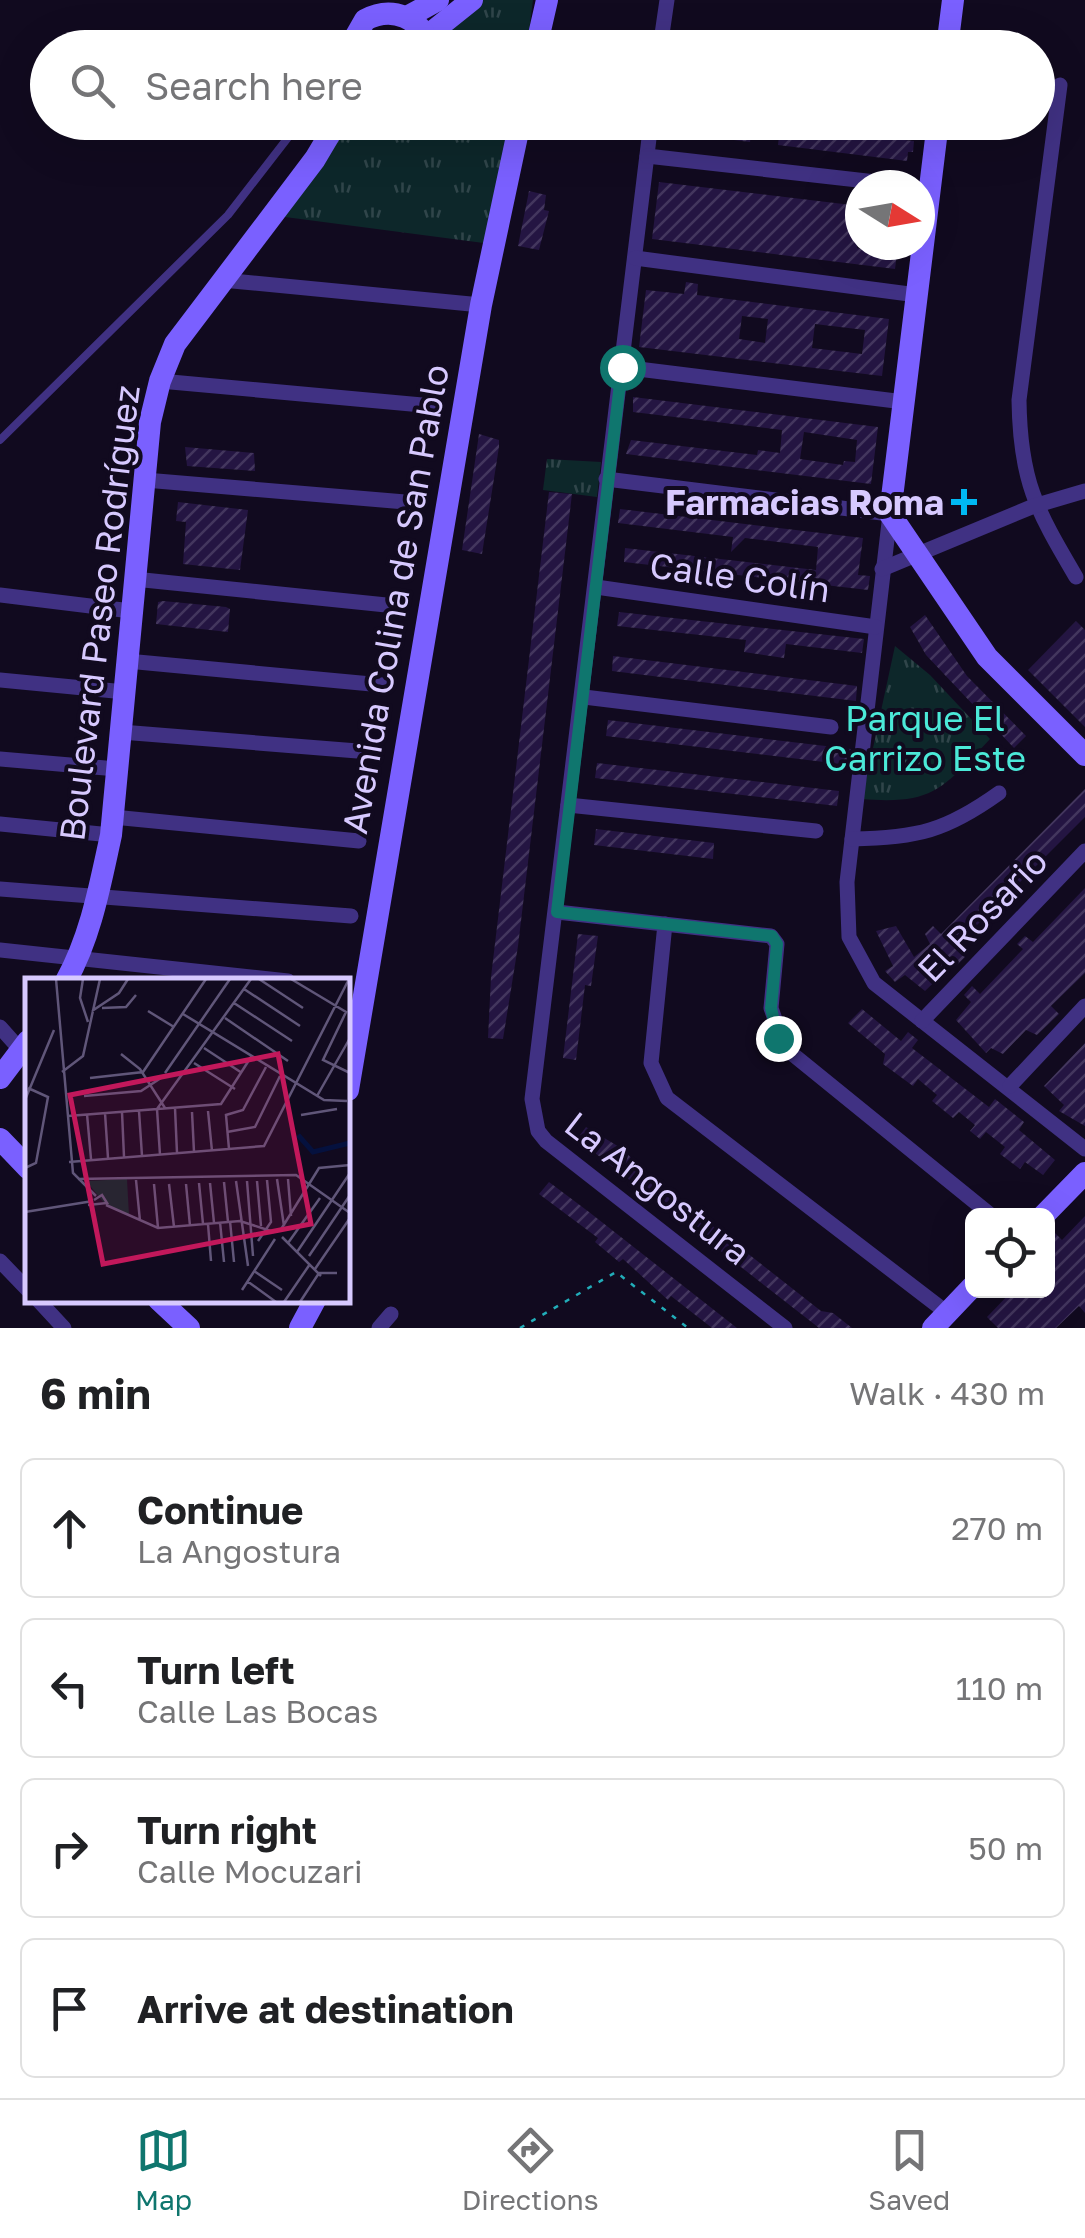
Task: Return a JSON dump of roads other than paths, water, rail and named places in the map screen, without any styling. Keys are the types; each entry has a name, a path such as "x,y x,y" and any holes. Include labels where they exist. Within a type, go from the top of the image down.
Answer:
{"street":[{"path":"356,30 373,8 402,10 438,0"},
{"path":"441,30 472,0"},
{"path":"540,30 546,0"},
{"path":"663,30 667,0"},
{"path":"949,30 952,0"},
{"path":"402,10 419,30"},
{"path":"1055,123 1060,85"},
{"name":"Boulevard Paseo Rodríguez","path":"67,978 78,959 98,897 112,826 144,480 160,381 175,344 326,140"},
{"name":"Avenida Colina de San Pablo","path":"350,1078 481,305 516,140"},
{"name":"La Angostura","path":"649,140 532,1099 538,1131 785,1328"},
{"path":"929,170 934,140"},
{"path":"1053,140 1019,400 1024,468 1034,506 1076,577"},
{"path":"647,156 845,179"},
{"path":"635,258 916,295"},
{"path":"919,260 852,839 848,937 874,984 1010,1086 1085,1149"},
{"path":"222,280 481,305"},
{"path":"622,367 904,402"},
{"path":"160,381 432,406"},
{"path":"606,479 890,514"},
{"path":"144,480 417,504"},
{"path":"882,570 1034,506 1085,491"},
{"path":"890,514 987,658 1085,755"},
{"path":"134,579 396,606"},
{"name":"Calle Colín","path":"596,587 876,627"},
{"path":"0,595 131,611"},
{"path":"127,661 382,686"},
{"path":"0,680 124,692"},
{"path":"584,696 831,726"},
{"path":"122,732 370,752"},
{"path":"0,758 118,769"},
{"path":"852,839 900,838 938,831 999,792"},
{"path":"568,805 816,831"},
{"path":"0,824 112,826 359,841"},
{"name":"El Rosario","path":"922,1021 1085,852"},
{"path":"0,889 351,916"},
{"path":"557,912 776,939 771,1008 785,1048 982,1208"},
{"path":"664,924 652,1063 667,1098 940,1320 965,1293"},
{"path":"0,950 268,978"},
{"path":"1010,1086 1085,1006"},
{"path":"0,1027 25,1050 0,1078"},
{"path":"0,1139 25,1161"},
{"path":"1051,1208 1085,1173"},
{"path":"0,1260 25,1287"},
{"path":"41,1303 64,1328"},
{"path":"162,1303 189,1328"},
{"path":"300,1328 313,1303"},
{"path":"379,1328 391,1314"}],"lane":[{"path":"0,440 228,215 288,140"},
{"path":"316,140 323,146"}],"place":[{"name":"Farmacias Roma","path":"964,502"}],"park label":[{"name":"Parque El Carrizo Este","path":"925,738"}]}
